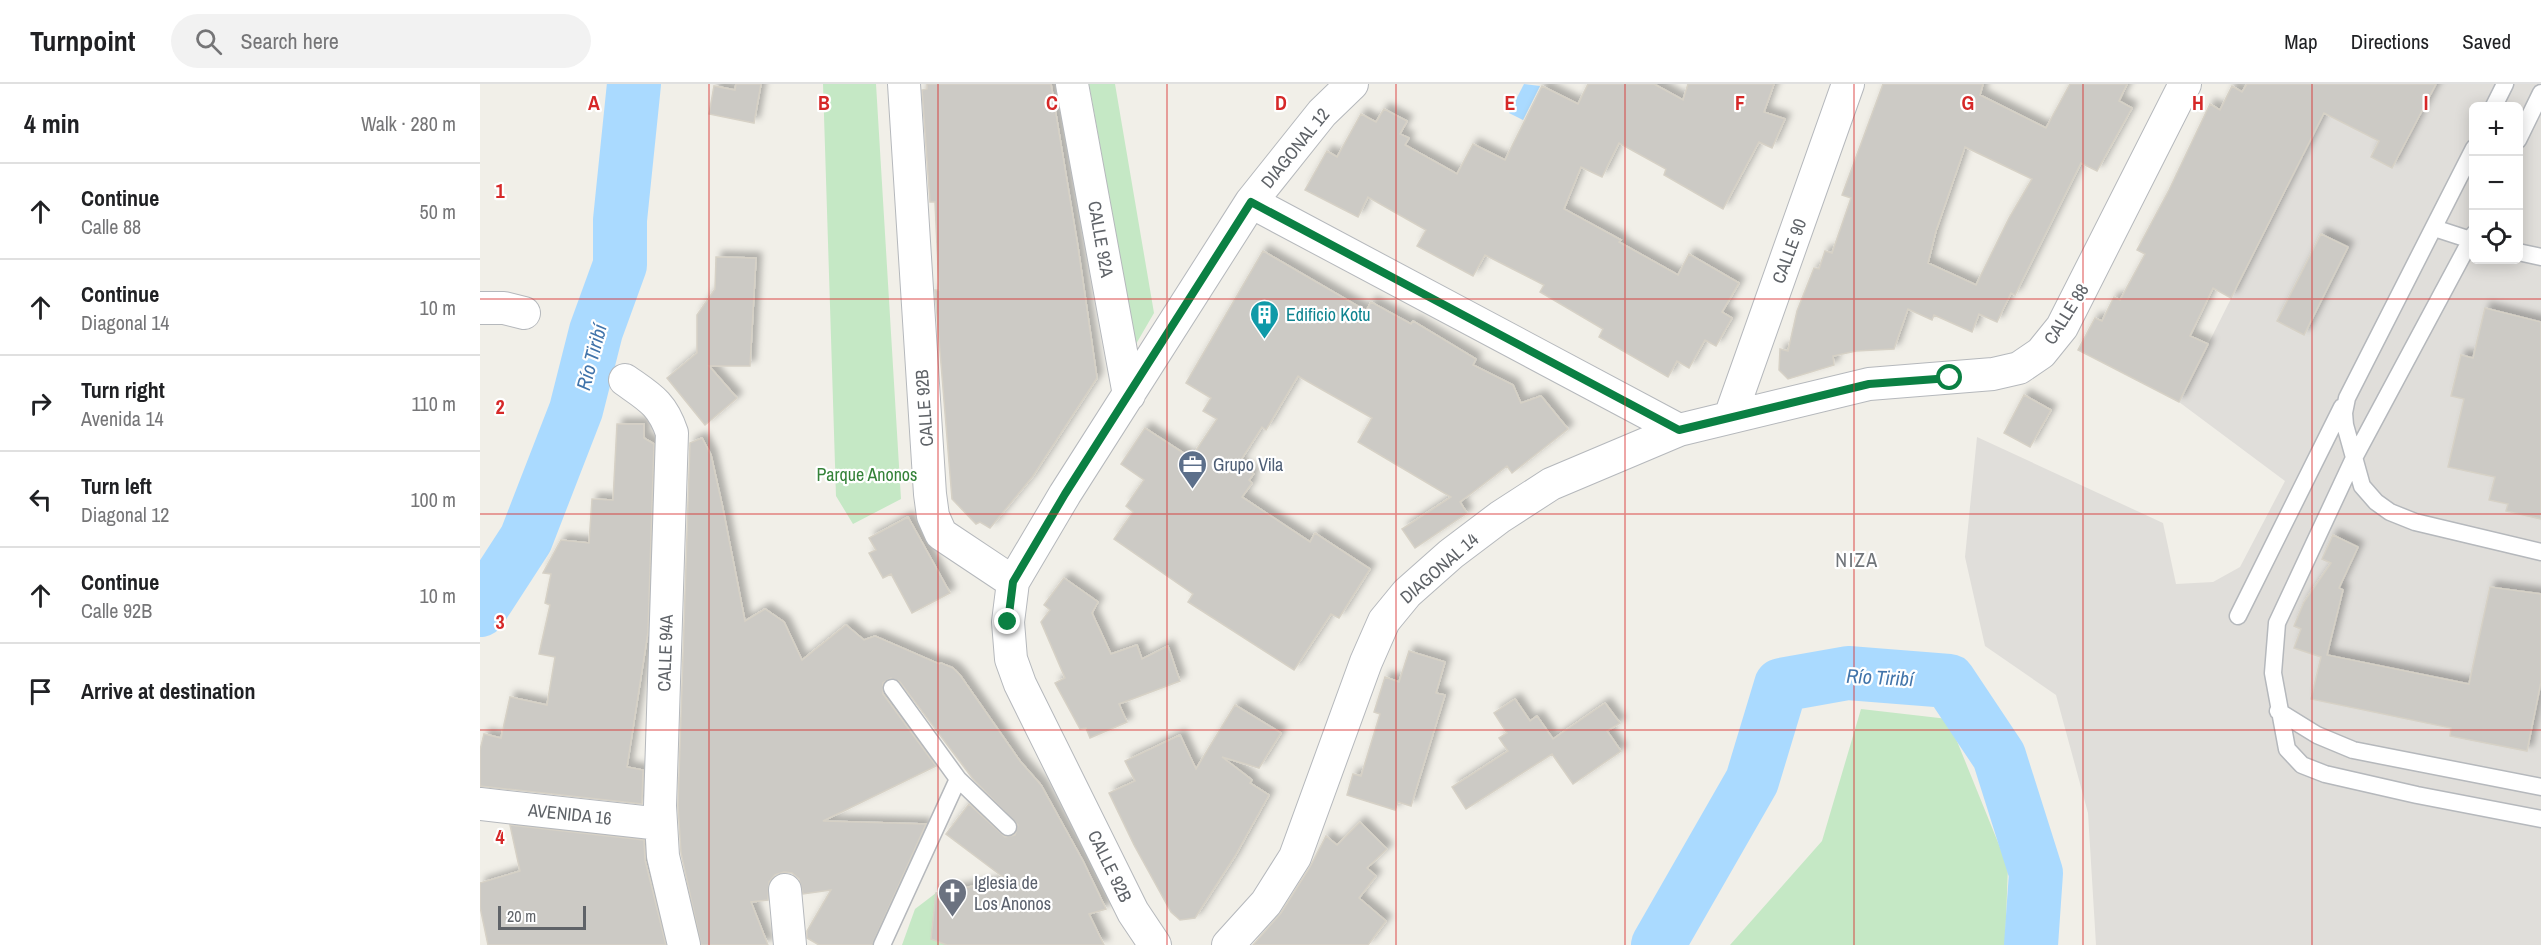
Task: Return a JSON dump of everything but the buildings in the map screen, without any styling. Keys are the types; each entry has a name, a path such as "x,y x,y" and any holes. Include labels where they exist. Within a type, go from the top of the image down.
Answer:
{"street":[{"name":"CALLE 92B","path":"904,84 933,516 940,534 1013,582 1008,622 1011,658 1020,684 1133,912 1155,945"},
{"name":"CALLE 92A","path":"1072,84 1129,395"},
{"name":"DIAGONAL 12","path":"1013,582 1065,494 1251,202 1322,113 1352,84"},
{"name":"CALLE 90","path":"1730,417 1848,84"},
{"name":"CALLE 88","path":"1730,417 1869,384 1993,374 2019,368 2041,353 2062,327 2083,288 2185,84"},
{"path":"1251,202 1679,430"},
{"path":"480,308 524,313"},
{"name":"CALLE 94A","path":"625,380 656,401 666,415 672,433 661,824 663,856 684,945"},
{"name":"DIAGONAL 14","path":"1228,945 1266,903 1295,857 1366,662 1384,621 1407,593 1451,554 1500,517 1551,484 1679,430 1730,417"},
{"name":"AVENIDA 16","path":"480,804 661,824"},
{"path":"785,890 790,945"}],"lane":[{"path":"2496,102 2505,84"},
{"path":"2523,130 2541,93"},
{"path":"2238,616 2470,156"},
{"path":"2434,228 2469,238"},
{"path":"2469,245 2354,458 2277,623 2273,673 2278,711 2287,749 2301,765 2325,774 2417,795 2541,819"},
{"path":"2523,253 2541,257"},
{"path":"2347,398 2344,413 2345,425 2354,458 2362,486 2376,502 2390,512 2415,522 2541,552"},
{"path":"892,688 958,779 1008,827"},
{"path":"2278,711 2317,735 2353,750 2541,786"},
{"path":"882,945 958,779"}],"shaded area":[{"path":"2339,84 2541,84 2541,945 2096,945 2088,813 2056,695 1985,646 1965,557 1977,437 2163,523 2176,584 2213,582 2240,567 2285,481 2179,402"}],"green space":[{"name":"Parque Anonos","path":"823,84 876,84 901,499 853,524 836,496"},
{"path":"1089,84 1115,84 1154,313 1136,344"},
{"path":"1861,709 1948,719 2008,867 2005,945 1730,945 1822,841"},
{"path":"936,893 931,939 947,945 902,945 915,909"}],"water":[{"path":"1524,84 1540,86 1523,120 1509,113"}],"waterway":[{"name":"Río Tiribí","path":"480,610 526,539 576,410 596,331 620,265 620,220 634,84"},
{"name":"Río Tiribí","path":"1658,945 1752,781 1781,685 1848,673 1949,681 1999,756 2036,873 2031,945"}],"place":[{"name":"Edificio Kotu","path":"1265,340"},
{"name":"Grupo Vila","path":"1192,490"},
{"name":"Iglesia de Los Anonos","path":"953,918"}],"district":[{"name":"NIZA","path":"1857,559"}],"route":[{"path":"1008,622 1013,582 1065,494 1251,202 1679,430 1869,384 1950,378"}]}
